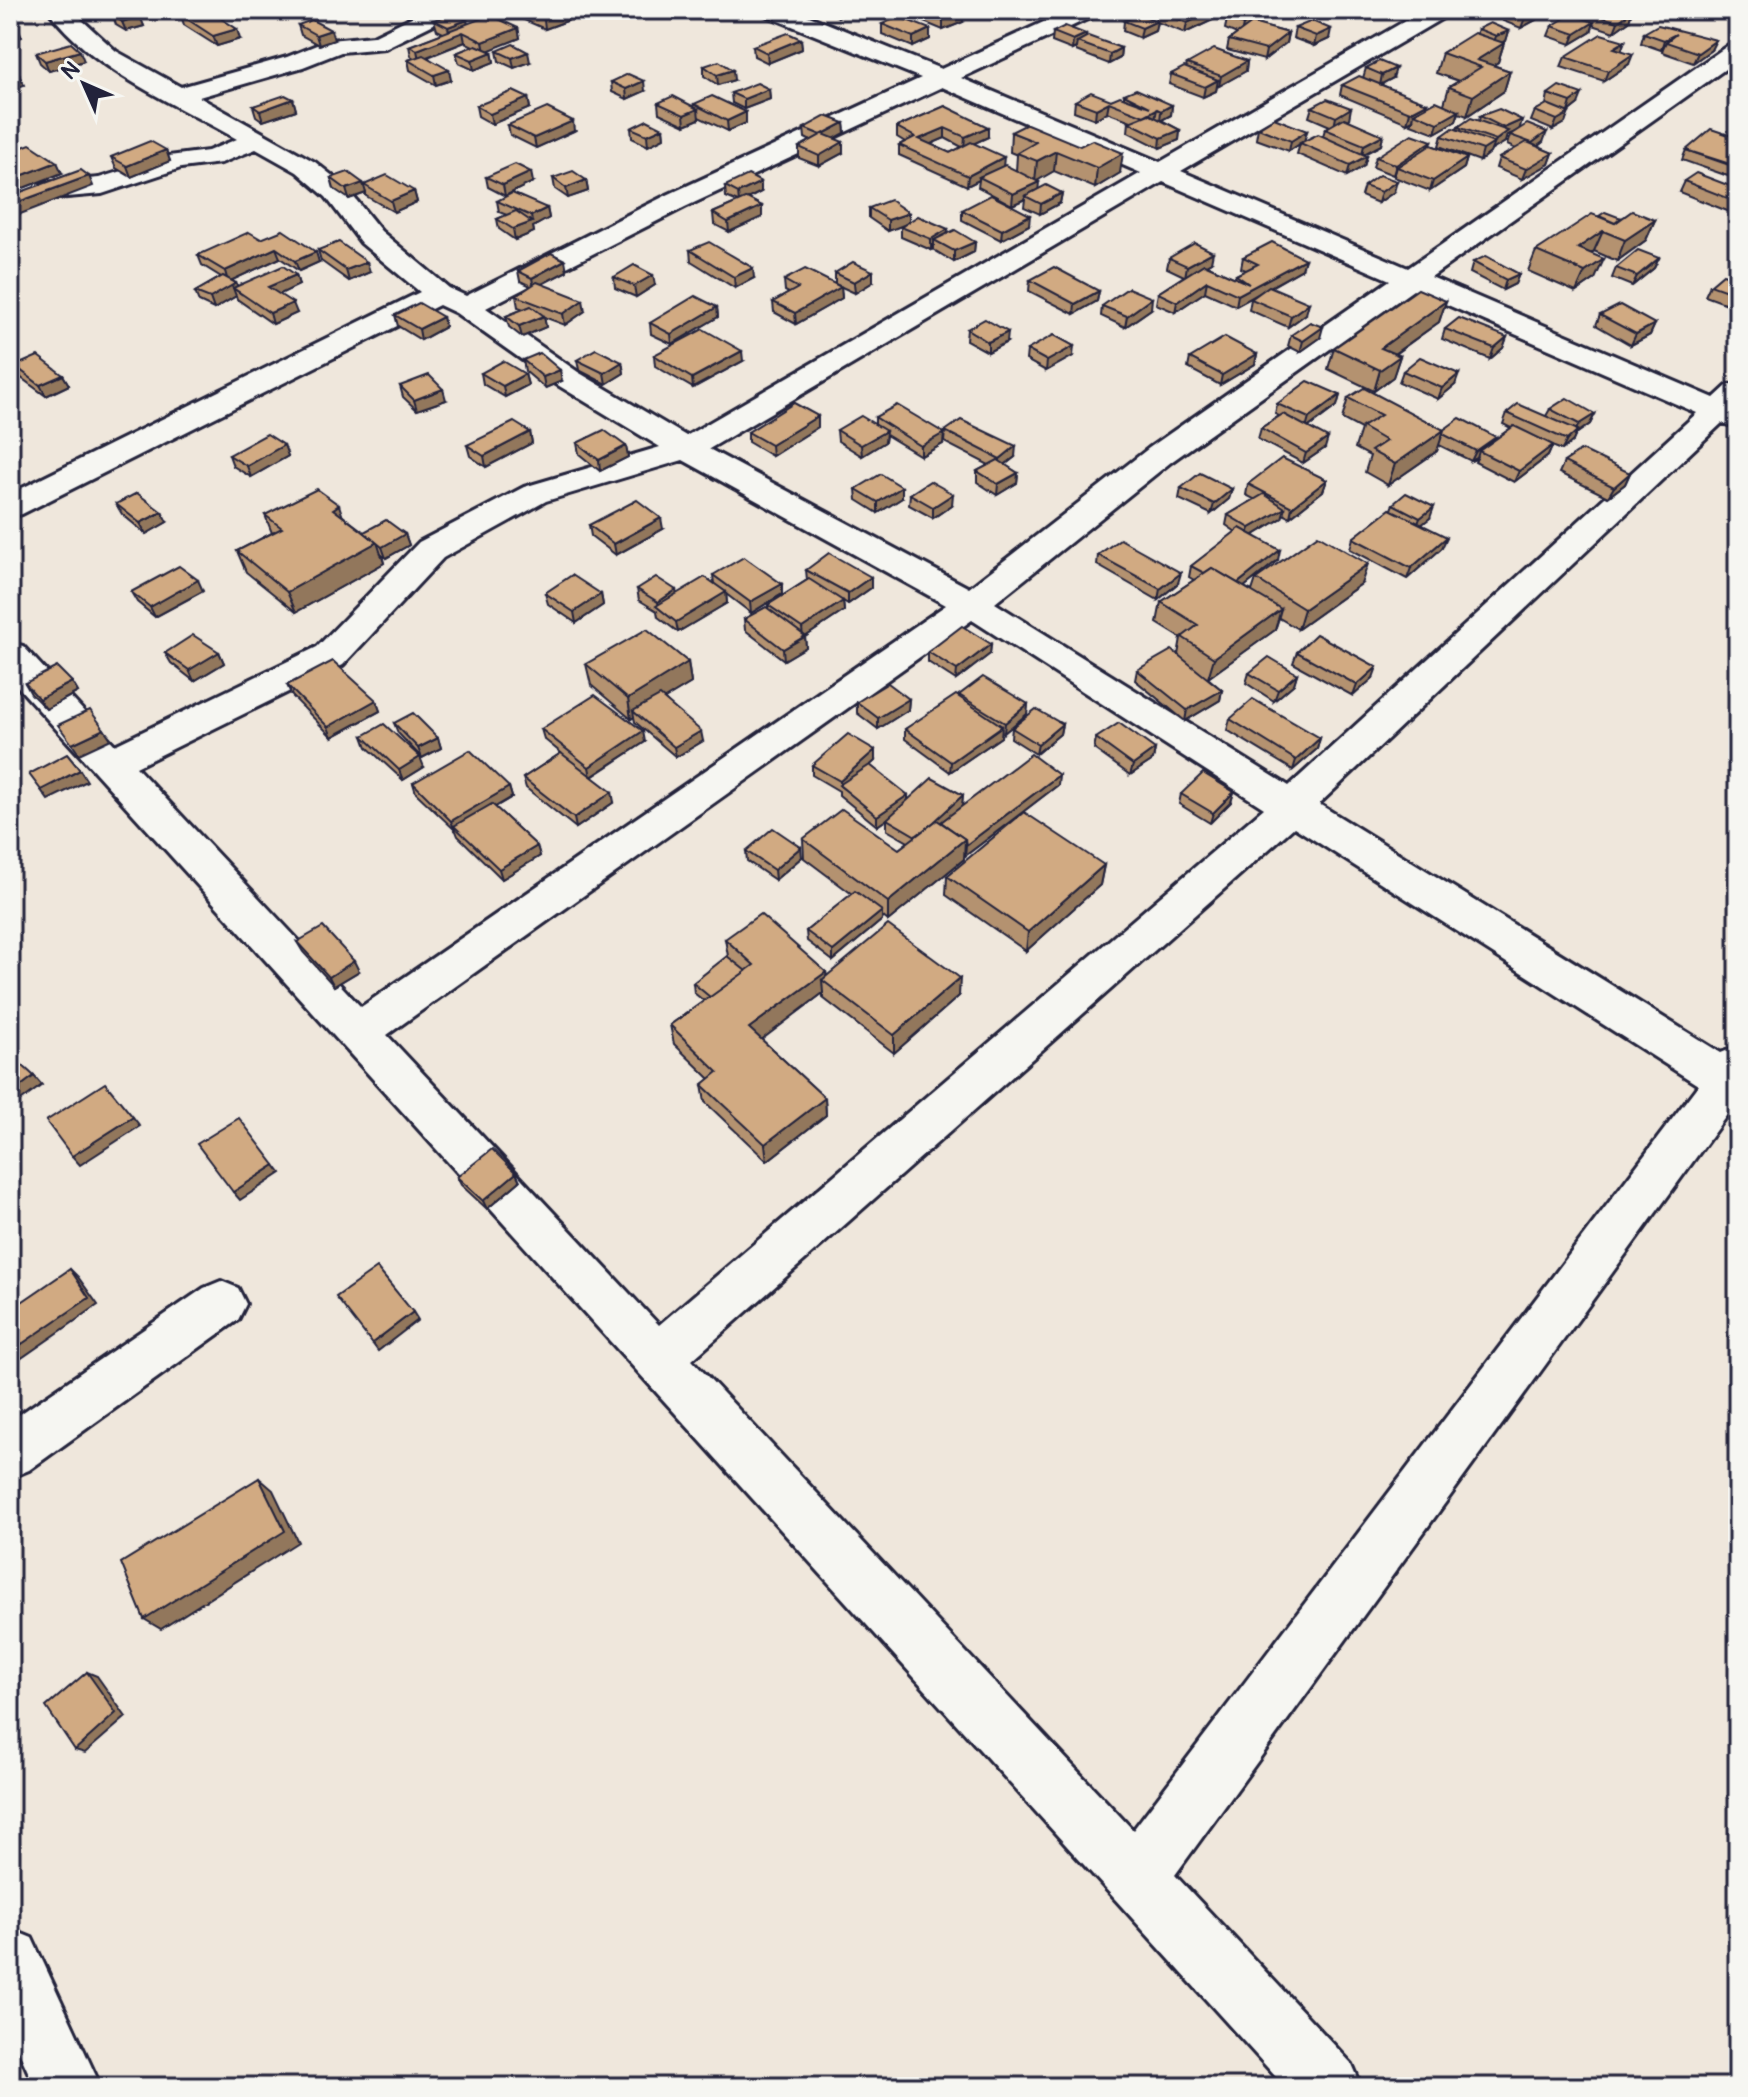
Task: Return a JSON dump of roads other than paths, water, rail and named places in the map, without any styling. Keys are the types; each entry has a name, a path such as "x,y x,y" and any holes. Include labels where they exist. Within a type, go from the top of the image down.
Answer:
{"street":[{"path":"59,10 81,34 108,56 306,167 335,191 371,237 452,301 567,378 686,449 971,604 1734,1078 1136,1877"},
{"path":"176,96 295,62 337,45 377,43 444,10"},
{"path":"658,1358 1292,806 1731,407 1410,280 843,36 773,10"},
{"path":"10,507 1088,10"},
{"path":"110,763 330,656 431,550 535,494 686,449 1440,10"},
{"path":"1730,10 1738,12"},
{"path":"358,1032 971,604 1160,455 1738,49"},
{"path":"10,194 102,186 178,161 212,158 256,140"},
{"path":"10,655 1329,2087"},
{"path":"10,1452 221,1304"},
{"path":"10,1960 68,2087"}]}
